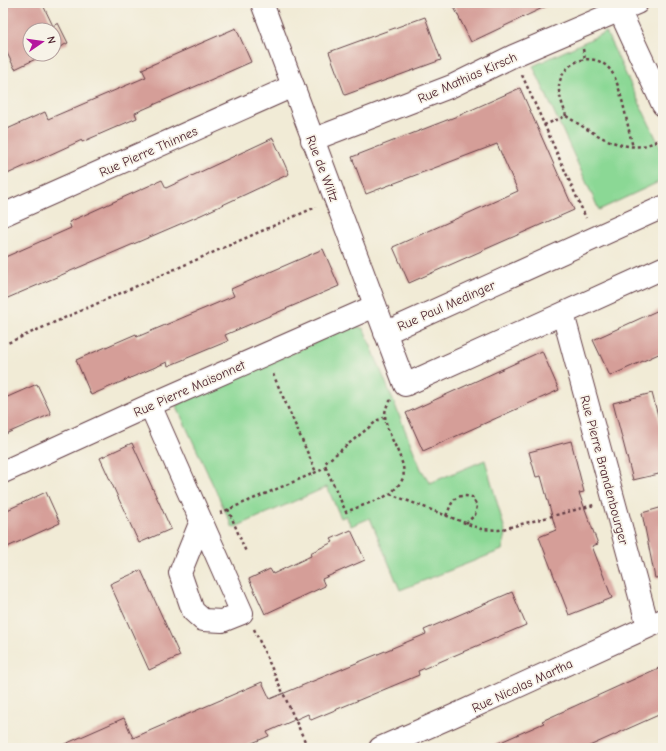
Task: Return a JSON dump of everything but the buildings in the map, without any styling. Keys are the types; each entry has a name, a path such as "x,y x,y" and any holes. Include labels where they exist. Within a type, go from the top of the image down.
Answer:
{"street":[{"name":"Rue de Wiltz","path":"262,3 385,333"},
{"name":"Rue Mathias Kirsch","path":"312,140 452,86 513,56 624,6"},
{"path":"624,6 663,105"},
{"name":"Rue Pierre Thinnes","path":"3,215 293,86"},
{"name":"Rue Paul Medinger","path":"405,385 385,333 663,207"},
{"path":"405,385 663,268"},
{"name":"Rue Pierre Maisonnet","path":"3,472 150,405 375,306"},
{"name":"Rue Pierre Brandenbourger","path":"563,314 614,500 655,623"},
{"path":"150,405 242,613 222,621 203,620 193,611 180,573 201,521"},
{"name":"Rue Nicolas Martha","path":"380,748 655,623"}],"path":[{"path":"513,56 595,238"},
{"path":"632,147 618,86 612,71 602,63 591,59 585,59 570,64 562,74 558,88 566,116 616,145 632,147 646,146 663,137"},
{"path":"544,125 566,116"},
{"path":"3,344 335,199"},
{"path":"265,354 316,472"},
{"path":"384,418 378,420 325,462 326,468 346,512 390,494 402,480 404,470 384,418 389,402 405,385"},
{"path":"201,521 326,468"},
{"path":"390,494 481,529 499,530 614,500"},
{"path":"446,516 455,498 462,495 472,497 477,506 475,516 466,523"},
{"path":"228,509 246,552"},
{"path":"242,613 255,631 308,748"}],"green space":[{"path":"606,32 663,153 663,180 599,210 533,66"},
{"path":"354,325 364,329 421,469 430,483 485,460 506,534 502,550 400,590 370,518 351,526 346,516 341,518 327,487 233,528 176,405"}]}
